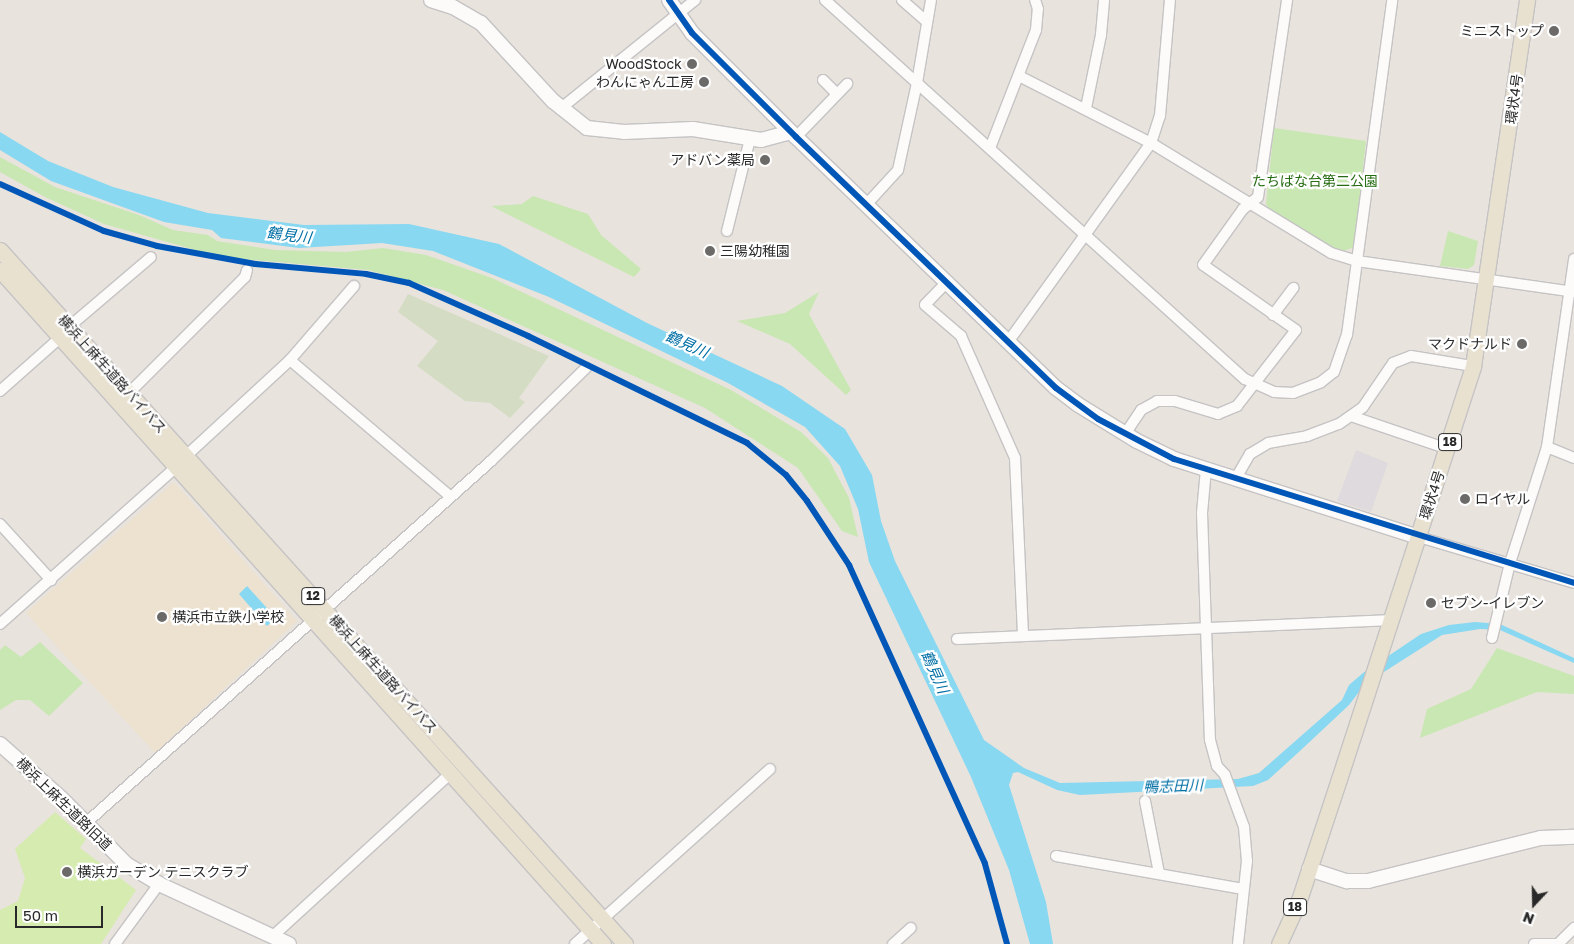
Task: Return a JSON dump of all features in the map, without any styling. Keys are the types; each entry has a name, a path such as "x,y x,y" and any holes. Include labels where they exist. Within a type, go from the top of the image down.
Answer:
{"main road":[{"name":"環状4号","path":"1279,944 1308,869 1388,620 1448,449 1473,366 1488,278 1528,0"},
{"name":"横浜上麻生道路バイパス","path":"0,250 65,332 181,462 313,621 603,944"},
{"name":"横浜上麻生道路バイパス","path":"0,270 129,393 181,462 325,610 625,944"}],"street":[{"path":"431,0 456,4 481,23 560,108 587,128 602,132 693,129 750,139 773,140 794,135 847,84"},
{"path":"669,0 678,16 794,135 1056,388 1124,434 1155,451 1206,469 1574,583"},
{"path":"560,108 678,16 695,0"},
{"path":"825,0 1256,386 1274,392 1294,393 1321,382 1334,372 1347,335 1392,0"},
{"path":"902,0 927,22"},
{"path":"866,205 898,170 917,83 931,0"},
{"path":"990,148 1038,22 1035,0"},
{"path":"1086,108 1101,35 1104,0"},
{"path":"1008,342 1151,143 1160,116 1170,0"},
{"path":"1124,434 1141,410 1149,404 1175,401 1218,414 1237,406 1256,386 1296,330 1203,265 1248,204 1258,197 1287,0"},
{"path":"1019,76 1086,108 1151,143 1312,244 1357,261 1571,291"},
{"path":"823,80 837,94"},
{"path":"727,232 750,139"},
{"path":"0,390 151,257"},
{"path":"1492,636 1510,563 1547,447 1571,291 1574,258"},
{"path":"129,393 245,276 247,270"},
{"path":"946,283 925,305 961,336 1015,458 1023,636"},
{"path":"0,624 181,462 290,360 354,286"},
{"path":"1274,315 1293,288"},
{"path":"1236,478 1250,454 1268,443 1307,436 1339,424 1351,416 1363,407 1393,363 1411,356 1473,366"},
{"path":"290,360 451,497"},
{"path":"86,823 451,497 586,368"},
{"path":"1351,416 1448,449"},
{"path":"1547,447 1574,458"},
{"path":"1206,469 1202,513 1210,740 1217,766 1225,775 1244,827 1247,861 1243,889 1242,929 1238,944"},
{"path":"0,524 51,580"},
{"path":"957,639 1388,620"},
{"name":"横浜上麻生道路旧道","path":"0,744 86,823 126,864 159,884 290,944"},
{"path":"575,944 770,769"},
{"path":"273,936 450,774"},
{"path":"1145,801 1158,873"},
{"path":"1308,869 1347,881 1368,881 1541,838 1574,837"},
{"path":"1056,856 1243,889"},
{"path":"115,944 159,884"},
{"path":"893,944 911,928"},
{"path":"1534,944 1558,944 1574,928"}],"shaded area":[{"path":"1356,450 1388,463 1371,512 1337,501"},
{"name":"横浜市立鉄小学校","path":"174,482 297,621 155,753 26,613"}],"green space":[{"name":"たちばな台第二公園","path":"1274,128 1366,141 1354,247 1344,251 1325,244 1269,210 1266,204"},
{"path":"0,157 55,187 139,215 173,230 208,235 217,241 275,250 346,252 383,248 426,255 492,278 731,390 801,432 828,458 849,498 858,537 842,531 798,468 705,408 443,290 368,270 220,257 104,224 45,197 0,172"},
{"path":"533,196 588,214 601,235 641,269 634,277 491,206 522,204"},
{"path":"1448,231 1478,241 1474,265 1468,269 1440,266"},
{"path":"819,292 809,314 851,390 846,395 790,344 737,321 785,313"},
{"path":"408,294 549,356 519,398 525,402 510,418 490,403 465,401 417,366 438,341 398,312"},
{"path":"40,642 83,683 49,716 30,700 16,700 0,710 0,650 5,645 21,657"},
{"path":"1497,648 1574,676 1574,694 1537,692 1420,738 1427,709 1471,689"},
{"name":"横浜ガーデン テニスクラブ","path":"55,812 86,839 80,848 136,890 101,944 0,944 0,910 18,901 25,878 15,849"}],"water":[{"path":"0,132 48,161 113,187 208,213 304,225 409,224 499,244 647,323 782,386 845,429 872,475 881,521 895,561 984,740 1024,768 1060,783 1238,779 1259,773 1342,700 1349,685 1363,673 1421,634 1449,625 1475,622 1500,624 1574,658 1574,663 1500,630 1480,629 1442,635 1365,684 1349,705 1301,750 1268,780 1253,786 1080,795 1057,790 1018,772 1013,773 1009,785 1046,902 1053,944 1030,944 1009,870 971,777 869,562 858,509 840,466 805,427 728,383 549,297 433,251 382,243 299,248 221,238 212,230 164,222 51,181 0,150"},
{"path":"247,586 276,618 267,626 239,594"}],"cycle path":[{"path":"669,0 692,33 796,137 1056,388 1098,419 1174,459 1574,583"},
{"path":"0,184 104,231 157,246 255,264 366,274 409,283 528,336 747,443 786,475 807,501 849,565 985,864 1007,944"}],"place":[{"name":"ミニストップ","path":"1554,31"},
{"name":"WoodStock","path":"692,64"},
{"name":"わんにゃん工房","path":"704,82"},
{"name":"アドバン薬局","path":"765,160"},
{"name":"三陽幼稚園","path":"710,251"},
{"name":"マクドナルド","path":"1522,344"},
{"name":"ロイヤル","path":"1465,499"},
{"name":"セブン-イレブン","path":"1431,603"},
{"name":"横浜市立鉄小学校","path":"162,617"},
{"name":"横浜ガーデン テニスクラブ","path":"67,872"}],"water label":[{"name":"鶴見川","path":"289,235"},
{"name":"鶴見川","path":"687,344"},
{"name":"鶴見川","path":"935,672"},
{"name":"鴨志田川","path":"1173,786"}]}
